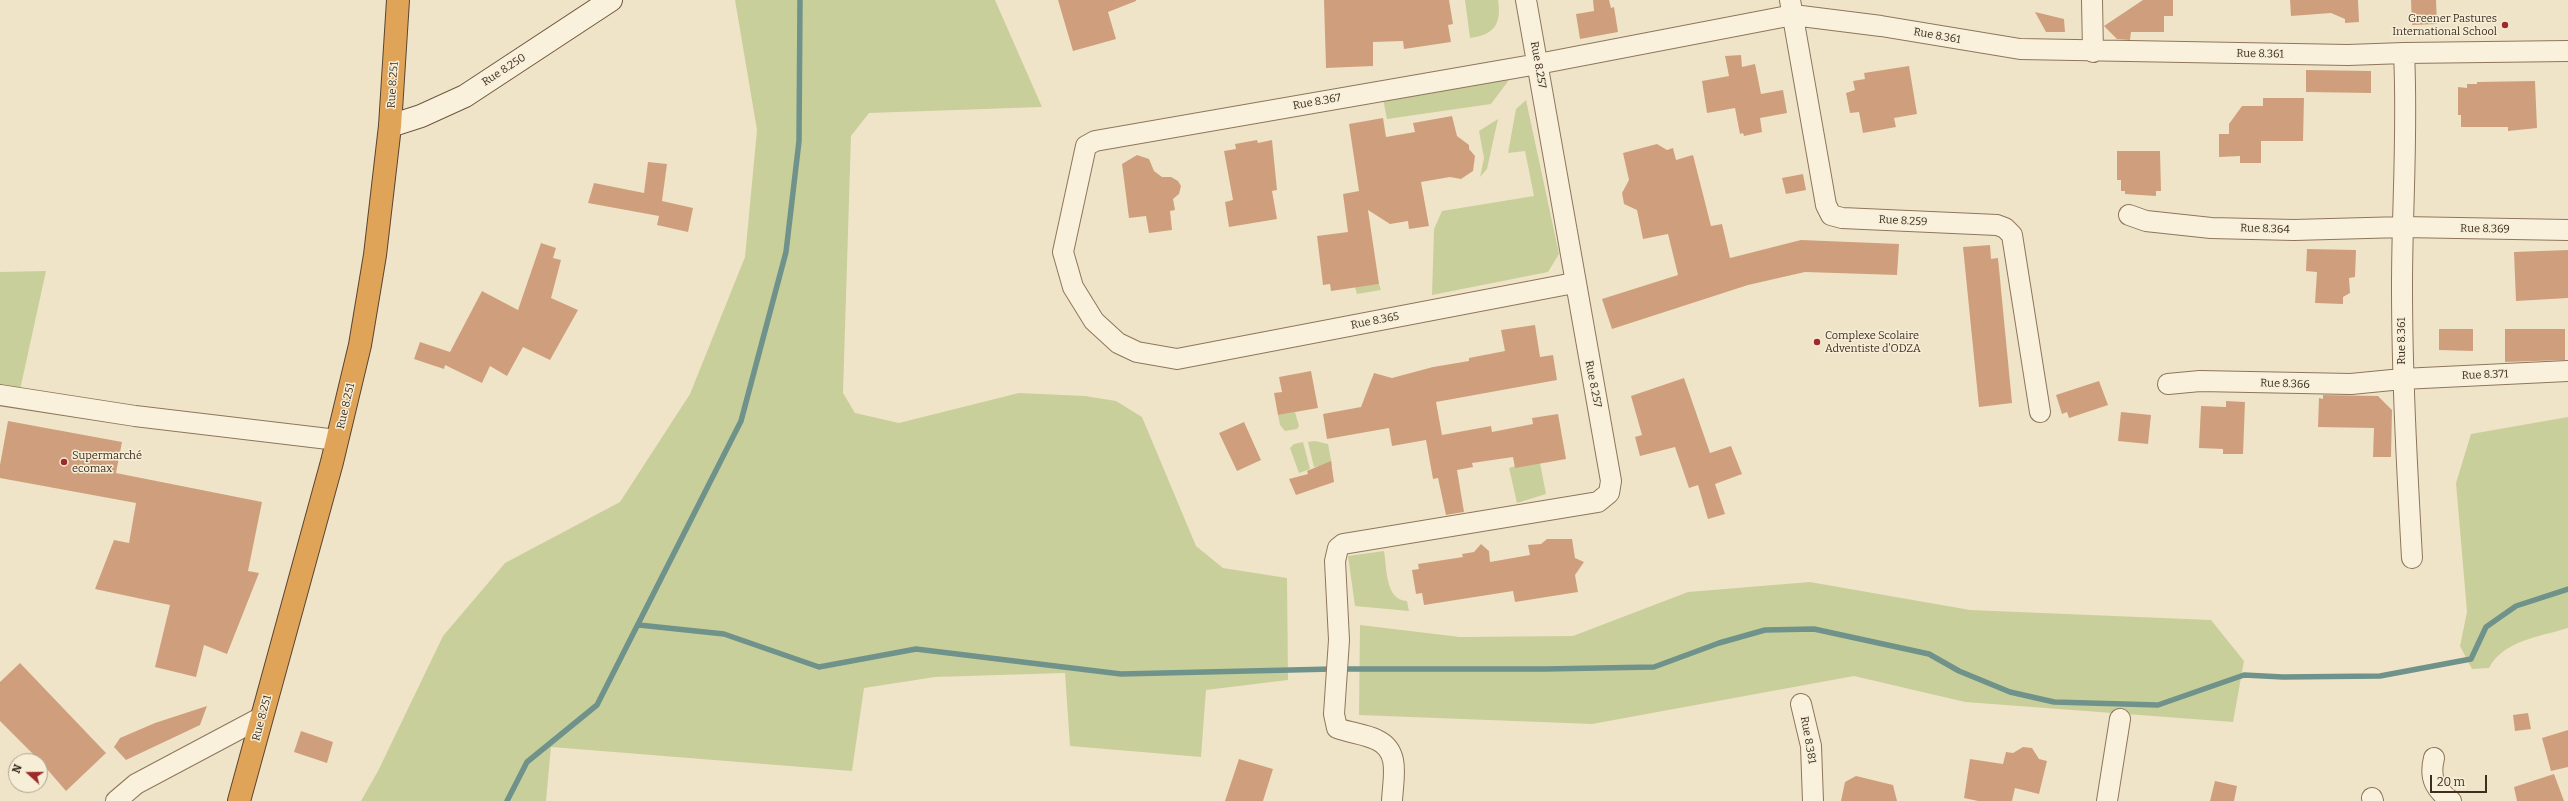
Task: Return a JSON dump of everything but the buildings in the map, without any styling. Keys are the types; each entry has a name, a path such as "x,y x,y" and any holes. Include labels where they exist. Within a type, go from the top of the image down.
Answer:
{"highway":[{"name":"Rue 8.251","path":"240,801 337,440 360,345 371,278 390,126 398,0"}],"street":[{"name":"Rue 8.250","path":"390,126 421,116 465,96 611,0"},
{"name":"Rue 8.257","path":"1392,801 1395,764 1390,750 1377,740 1338,728 1334,714 1339,640 1335,561 1338,548 1343,544 1598,502 1609,492 1611,481 1607,452 1574,283 1526,0"},
{"path":"2092,0 2093,52"},
{"name":"Rue 8.361","path":"1538,64 1792,8 1881,26 2020,49 2093,52 2348,55 2404,53 2407,135 2403,227 2402,379 2412,558"},
{"name":"Rue 8.259","path":"1792,8 1826,205 1831,215 1842,218 1997,225 2005,228 2012,235 2040,412"},
{"path":"2404,53 2568,51"},
{"name":"Rue 8.367","path":"1177,359 1137,352 1118,343 1094,321 1073,287 1063,252 1086,146 1095,141 1538,64"},
{"name":"Rue 8.364","path":"2129,215 2146,221 2211,228 2294,230 2403,227"},
{"name":"Rue 8.369","path":"2403,227 2568,230"},
{"name":"Rue 8.365","path":"1177,359 1574,283"},
{"name":"Rue 8.371","path":"2402,379 2568,371"},
{"name":"Rue 8.366","path":"2168,384 2200,381 2351,384 2402,379"},
{"path":"0,395 135,416 337,440"},
{"name":"Rue 8.381","path":"1801,704 1811,746 1813,801"},
{"path":"116,801 136,784 262,717"},
{"path":"2107,801 2120,719"},
{"path":"2434,758 2431,770 2434,784 2451,801"}],"green space":[{"path":"735,0 995,0 1042,107 869,113 851,136 843,393 855,413 899,423 1019,393 1085,396 1116,401 1142,417 1196,546 1223,568 1287,578 1288,680 1206,690 1201,757 1070,746 1065,673 935,677 864,688 852,771 551,747 546,801 361,801 378,771 443,636 505,563 620,502 690,394 745,257 757,130"},
{"path":"1465,0 1498,0 1499,16 1494,27 1490,31 1470,38"},
{"path":"1509,80 1491,104 1387,119 1383,99"},
{"path":"1526,100 1559,254 1548,272 1432,295 1434,229 1442,211 1534,196 1525,151 1508,153 1516,109"},
{"path":"1498,119 1487,169 1480,177 1484,158 1479,131"},
{"path":"46,271 18,399 0,398 0,272"},
{"path":"1379,284 1381,290 1357,294 1355,287"},
{"path":"1295,412 1299,426 1297,429 1285,431 1280,425 1278,415"},
{"path":"2568,417 2568,628 2534,637 2513,645 2504,651 2489,668 2472,669 2460,646 2467,612 2456,483 2471,434"},
{"path":"1315,441 1328,444 1332,465 1314,467 1308,442"},
{"path":"1303,442 1310,469 1299,473 1290,448 1294,444"},
{"path":"1529,462 1540,463 1546,494 1517,503 1509,468"},
{"path":"1384,551 1388,582 1395,595 1400,599 1407,601 1409,611 1355,606 1348,556"},
{"path":"1810,582 1970,610 2211,620 2244,661 2233,722 1965,702 1854,676 1592,724 1359,715 1360,625 1460,637 1573,636 1688,592"}],"waterway":[{"path":"507,801 527,762 597,705 741,421 786,252 799,141 800,0"},
{"path":"639,625 724,634 819,667 916,649 1121,674 1333,669 1545,669 1654,667 1719,643 1765,630 1814,629 1929,654 1959,671 2010,692 2054,702 2158,705 2244,675 2283,677 2380,676 2471,659 2486,627 2516,606 2568,589"}],"place":[{"name":"Greener Pastures International School","path":"2505,25"},
{"name":"Complexe Scolaire Adventiste d'ODZA","path":"1817,342"},
{"name":"Supermarché ecomax","path":"64,462"}]}
